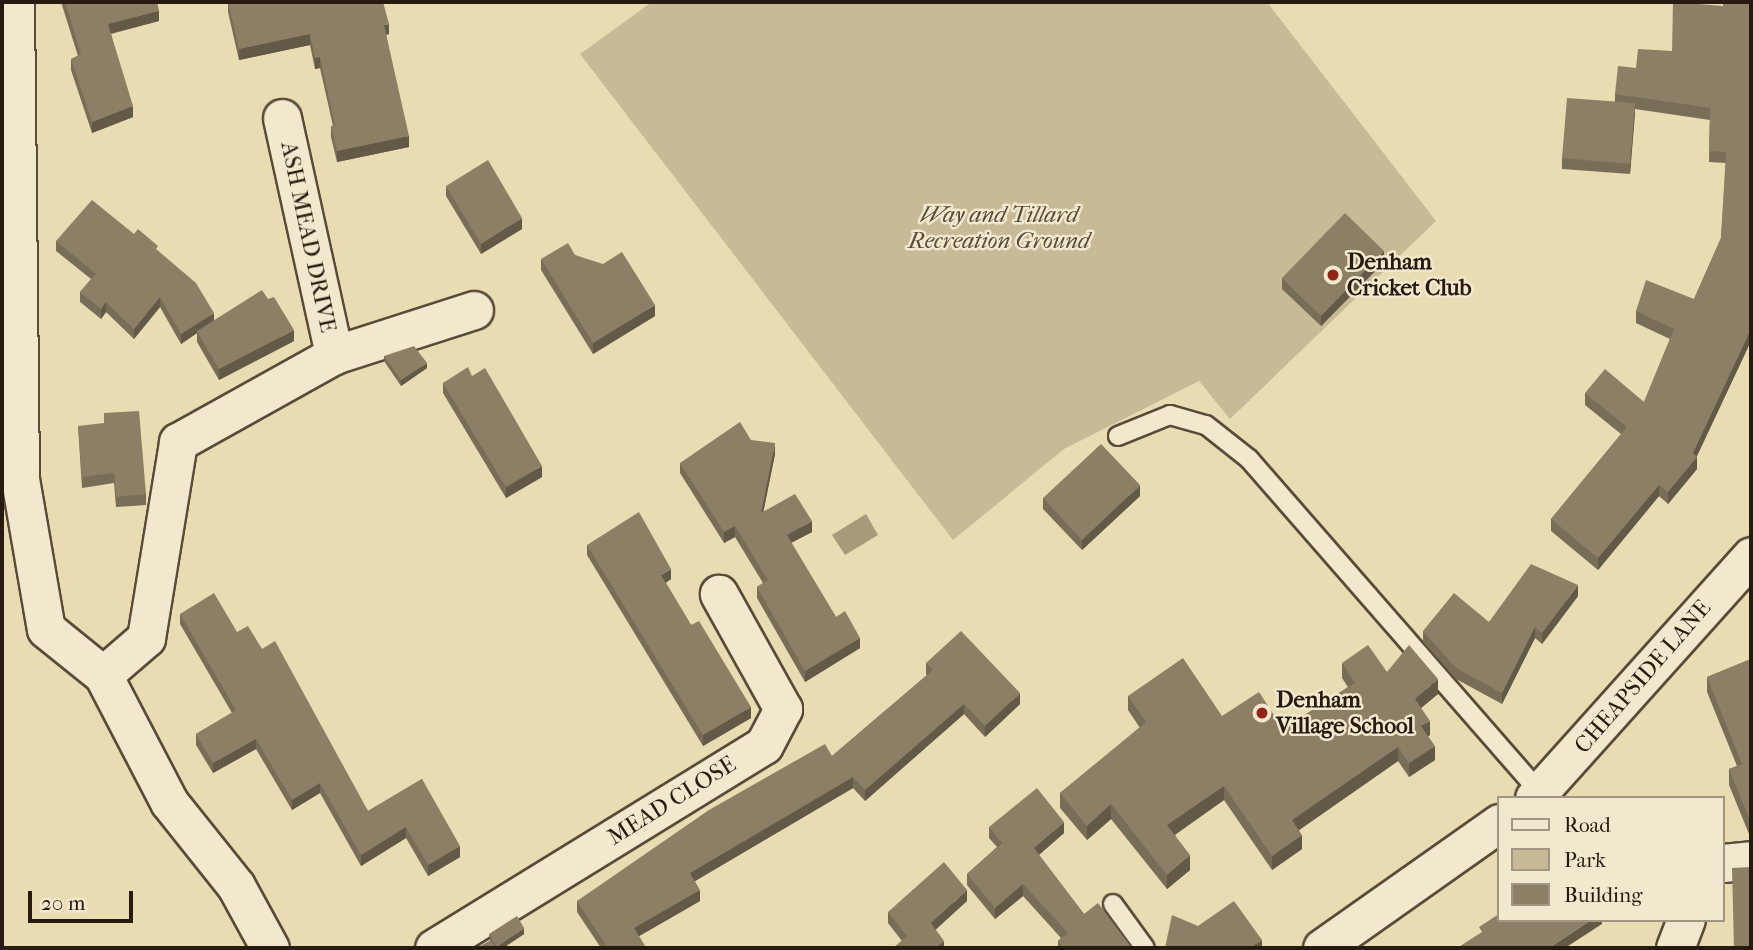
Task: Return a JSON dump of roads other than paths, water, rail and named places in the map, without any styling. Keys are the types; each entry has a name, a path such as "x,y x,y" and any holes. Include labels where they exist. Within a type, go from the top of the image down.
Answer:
{"street":[{"path":"15,2 20,479 46,629 103,675 169,802 236,886 271,948"},
{"name":"ASH MEAD DRIVE","path":"282,118 334,355"},
{"name":"ASH MEAD DRIVE","path":"103,675 146,638 178,442 334,355 474,310"},
{"name":"CHEAPSIDE LANE","path":"1537,796 1744,579"},
{"name":"MEAD CLOSE","path":"434,948 764,745 783,709 719,594"},
{"path":"1322,948 1498,824"},
{"path":"1725,863 1751,860"},
{"path":"1675,948 1685,922"}],"lane":[{"path":"1118,436 1170,415 1206,425 1249,459 1537,796"},
{"path":"1113,904 1145,948"}],"place":[{"name":"Denham Cricket Club","path":"1333,275"},
{"name":"Denham Village School","path":"1262,713"}],"park label":[{"name":"Way and Tillard Recreation Ground","path":"999,228"}]}
